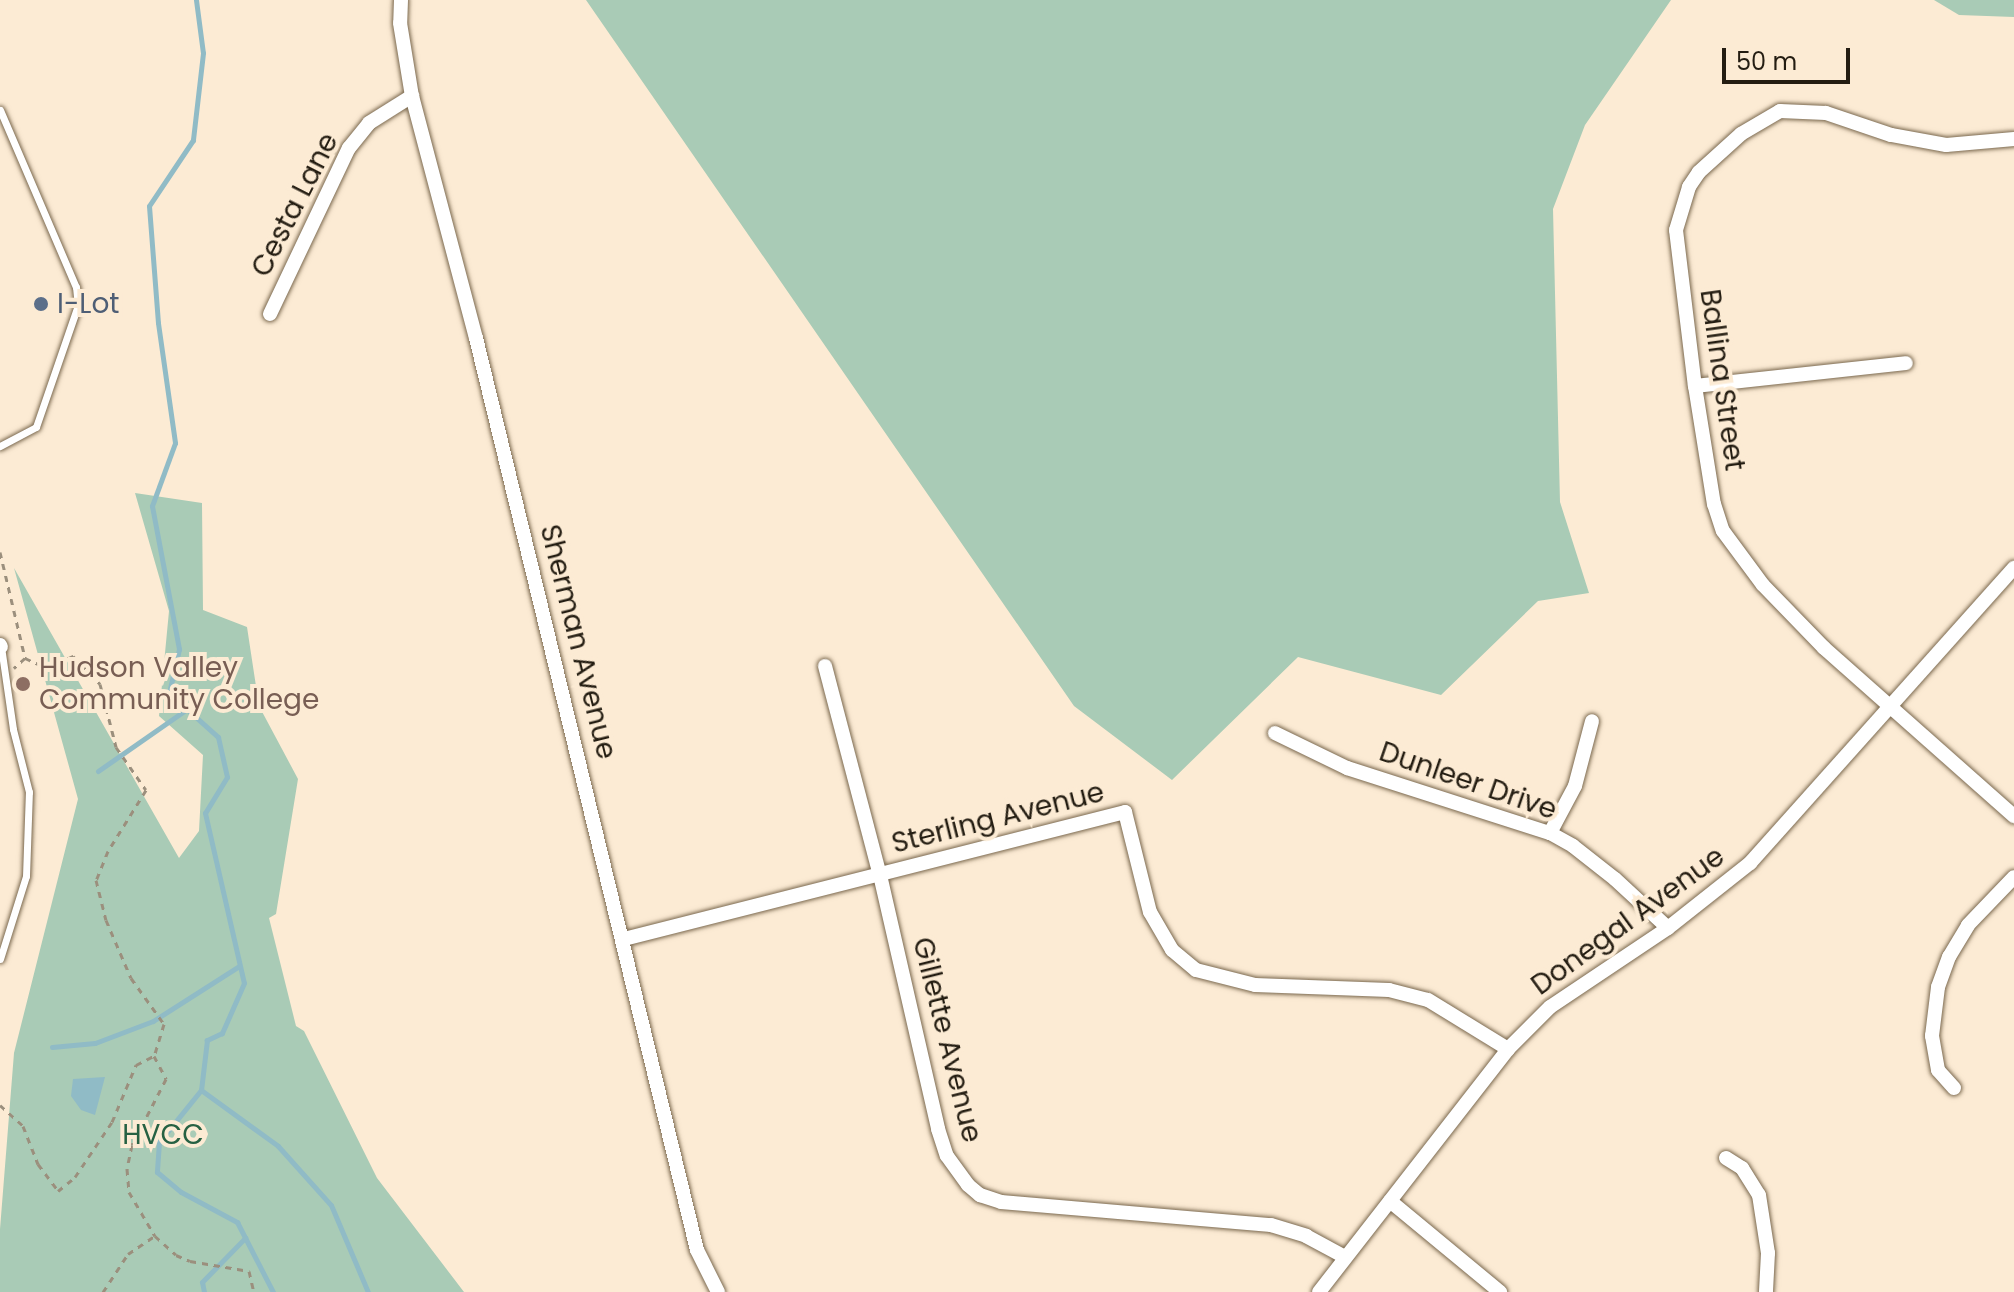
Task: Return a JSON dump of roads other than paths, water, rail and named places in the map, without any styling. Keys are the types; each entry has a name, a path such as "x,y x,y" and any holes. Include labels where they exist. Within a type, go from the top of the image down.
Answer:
{"street":[{"name":"Sherman Avenue","path":"401,0 400,23 412,96 624,939 697,1250 718,1292"},
{"name":"Cesta Lane","path":"270,314 349,148 369,123 412,96"},
{"name":"Ballina Street","path":"2014,139 1946,145 1891,135 1826,113 1780,111 1741,134 1699,172 1689,187 1676,230 1695,386 1714,504 1723,531 1763,585 1824,648 2014,816"},
{"path":"1695,386 1906,363"},
{"name":"Donegal Avenue","path":"1319,1292 1508,1049 1550,1007 1668,928 1750,863 2014,568"},
{"name":"Gillette Avenue","path":"825,666 880,875 938,1129 947,1156 968,1185 980,1195 1001,1202 1271,1225 1306,1236 1345,1257"},
{"path":"1550,833 1575,786 1592,721"},
{"name":"Dunleer Drive","path":"1275,733 1347,768 1550,833 1573,846 1615,879 1668,928"},
{"name":"Sterling Avenue","path":"624,939 1125,812 1150,912 1172,950 1196,970 1255,985 1389,990 1428,1000 1508,1049"},
{"path":"1954,1088 1938,1070 1934,1047 1938,987 1949,957 1968,925 2014,877"},
{"path":"1726,1158 1742,1168 1759,1195 1768,1253 1766,1292"},
{"path":"1390,1201 1500,1292"}],"lane":[{"path":"0,110 76,287 78,305 36,427 0,446"},
{"path":"0,646 13,729 29,792 26,876 0,959"}],"water":[{"path":"105,1077 95,1115 81,1110 71,1096 73,1079"}],"waterway":[{"path":"196,0 203,53 193,140 149,206 158,323 175,443 152,506 179,649 169,693 218,737 227,777 205,813 244,983 222,1033 207,1040 201,1090 159,1142 157,1172 181,1192 237,1222 273,1292"},
{"path":"98,771 187,709"},
{"path":"52,1047 95,1043 153,1021 239,966"},
{"path":"201,1090 278,1146 331,1205 368,1292"},
{"path":"204,1292 202,1282 245,1238"}],"place":[{"name":"I-Lot","path":"41,304"},
{"name":"Hudson Valley Community College","path":"23,684"}],"park label":[{"name":"HVCC","path":"163,1135"}]}
